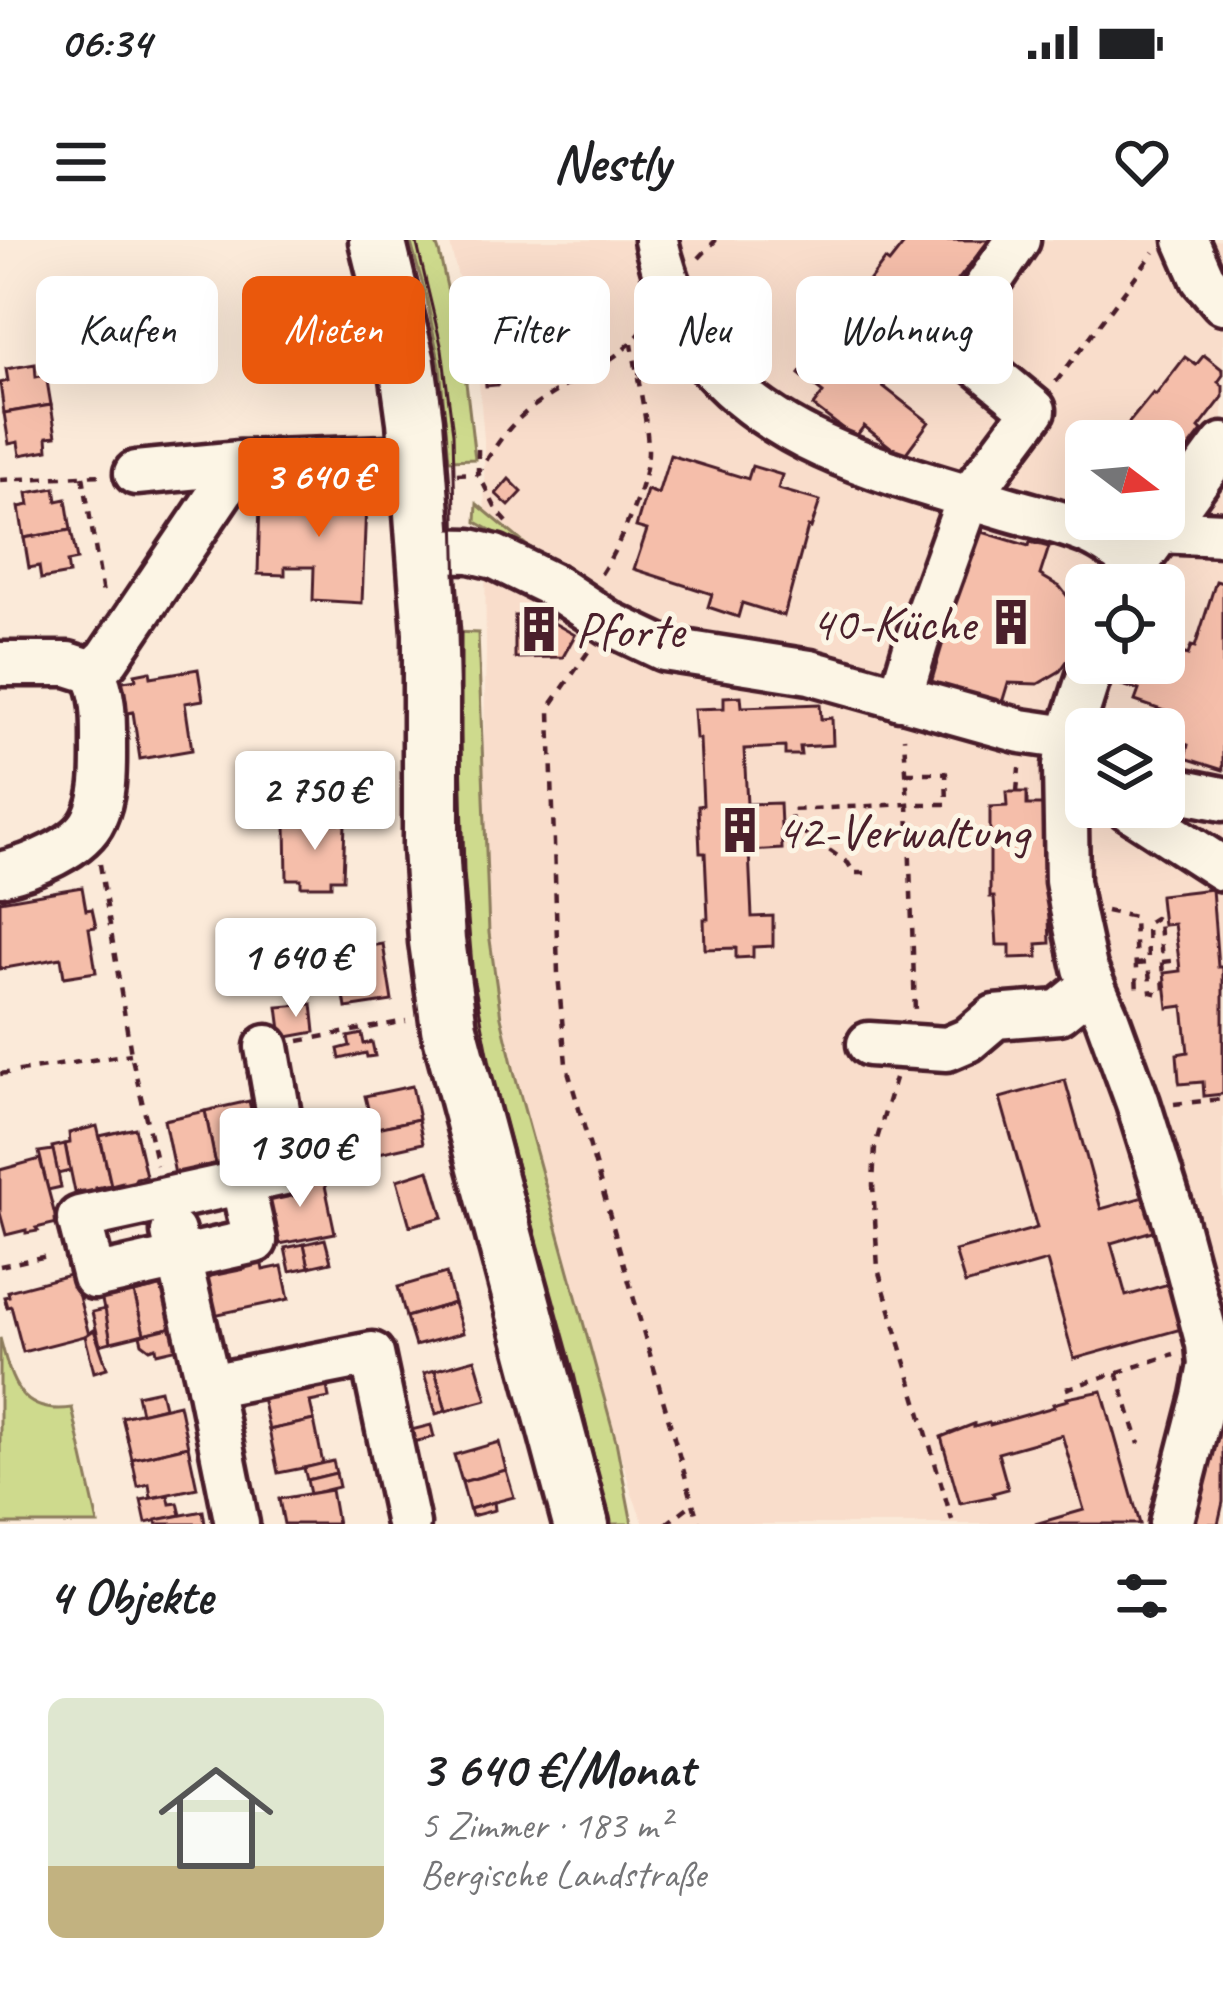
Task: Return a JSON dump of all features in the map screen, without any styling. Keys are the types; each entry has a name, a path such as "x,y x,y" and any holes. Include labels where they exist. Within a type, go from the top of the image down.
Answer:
{"main road":[{"path":"376,242 407,363 418,457 431,633 431,847 448,1028 581,1524"}],"street":[{"path":"656,240 665,278 702,355 742,398 786,428 833,451 1092,534 1140,560 1223,534"},
{"path":"904,700 917,641 969,497 1034,410 964,352 973,306 1018,240"},
{"path":"1186,240 1203,279 1223,302"},
{"path":"1140,560 1223,445"},
{"path":"136,473 240,463 418,457"},
{"path":"0,874 64,850 93,823 104,783 101,665 240,463"},
{"path":"426,550 486,554 647,642 680,653 778,664 1021,731 1065,757"},
{"path":"0,664 101,665"},
{"path":"1185,791 1223,799"},
{"path":"1071,828 1067,881 1071,904 1099,1002 1140,1108 1175,1220 1208,1343 1210,1365 1204,1396 1171,1524"},
{"path":"1160,828 1223,869"},
{"path":"869,1044 947,1049 968,1040 995,1017 1059,1012 1099,1002"},
{"path":"242,1182 255,1241 94,1277 80,1218 242,1182 290,1172 267,1047"},
{"path":"165,1199 237,1524"},
{"path":"209,1386 372,1354 408,1524"}],"path":[{"path":"1034,410 1164,240"},
{"path":"478,473 503,435 524,414 632,344 649,452 616,552 594,585 593,612 550,705 558,974 566,1064 699,1524"},
{"path":"478,440 478,473 497,511 514,530"},
{"path":"0,480 136,473"},
{"path":"83,476 104,594 101,665"},
{"path":"904,700 915,1036 896,1075 879,1129 872,1185 874,1223 878,1270 952,1520"},
{"path":"792,825 791,810 947,804 946,773 906,773"},
{"path":"93,823 131,1054 165,1199"},
{"path":"781,826 792,825 848,862 854,873 865,873"},
{"path":"1071,904 1135,917 1137,1000 1099,1002"},
{"path":"1156,918 1164,990 1159,994 1151,992 1148,963 1147,922 1156,918"},
{"path":"1162,962 1179,960"},
{"path":"1136,964 1148,963"},
{"path":"267,1047 417,1019"},
{"path":"0,1074 131,1054"},
{"path":"1140,1108 1223,1100 1222,1094"},
{"path":"0,1266 87,1248"},
{"path":"1066,1389 1208,1343"},
{"path":"1117,1372 1139,1444"},
{"path":"666,1524 693,1503"}],"shaded area":[{"path":"449,240 1223,240 1223,1524 644,1524 515,1076 495,977 483,767 484,439 479,384 610,384 610,276 458,276"}],"green space":[{"path":"410,240 435,240 449,296 449,384 466,384 475,459 449,460 440,366 425,276 420,276"},
{"path":"477,504 553,561 552,564 476,522"},
{"path":"452,632 478,633 489,933 501,1017 616,1441 632,1524 599,1524 456,947"},
{"path":"0,1338 20,1392 40,1406 72,1408 98,1524 0,1524"}],"building":[{"path":"907,240 989,240 961,276 873,276 885,260 889,263"},
{"path":"1204,355 1223,370 1218,382 1223,397 1185,453 1185,420 1131,420 1185,357 1196,365"},
{"path":"35,364 36,384 48,384 51,405 4,413 0,383 8,381 6,369"},
{"path":"812,384 880,384 929,422 903,457 864,426 855,438 813,406 823,393"},
{"path":"51,405 56,436 47,437 48,450 20,455 18,442 9,444 4,413"},
{"path":"670,455 748,479 752,466 782,475 778,489 820,501 808,527 784,616 742,603 738,617 708,607 712,594 634,569 647,530 636,527 647,490 658,494"},
{"path":"319,479 367,479 362,603 313,600 314,567 285,567 285,575 258,574 260,501 289,502 288,510 318,511"},
{"path":"509,479 522,492 509,506 496,494"},
{"path":"55,488 57,501 66,499 71,530 24,538 19,507 29,505 27,493"},
{"path":"71,530 77,560 67,562 69,574 41,579 39,566 29,568 24,538"},
{"name":"40-Küche","path":"979,531 1049,547 1040,575 1065,593 1065,664 1038,684 1008,683 998,716 957,691 931,683 957,579 964,581"},
{"path":"1216,581 1223,583 1223,770 1185,758 1185,708 1155,708 1135,701 1139,690 1118,684 1185,684 1185,654 1195,647"},
{"name":"Pforte","path":"540,608 552,611 552,622 575,635 563,657 515,658 515,616 536,615"},
{"path":"198,669 203,700 185,703 192,750 140,759 133,712 122,714 117,682 150,671 151,677"},
{"name":"42-Verwaltung","path":"741,696 742,707 820,704 821,719 832,718 833,745 800,747 801,755 785,755 785,747 744,749 747,804 780,803 782,849 749,851 752,917 773,916 773,946 753,947 753,957 736,958 736,948 705,949 704,919 708,919 705,853 700,853 700,739 696,739 694,709 724,708 724,697"},
{"path":"1006,792 1027,792 1027,805 1044,805 1052,895 1048,895 1050,943 1037,944 1038,957 1010,958 1010,945 997,945 994,897 990,897 990,807 1007,806"},
{"path":"286,823 345,823 343,879 331,879 331,886 301,886 301,879 287,879"},
{"path":"82,887 86,910 92,909 96,927 89,928 96,972 64,977 61,958 0,969 0,901"},
{"path":"1212,889 1218,967 1223,967 1223,1094 1204,1096 1203,1082 1180,1084 1179,1080 1177,1054 1188,1052 1183,1006 1168,1008 1164,973 1180,971 1179,960 1174,924 1163,925 1160,895"},
{"path":"383,944 392,1001 346,1008 337,951"},
{"path":"312,1004 315,1032 282,1038 278,1007"},
{"path":"362,1034 364,1044 372,1042 375,1056 366,1053 340,1059 338,1049 350,1046 348,1037"},
{"path":"260,1071 267,1114 254,1116 247,1073"},
{"path":"1065,1080 1101,1209 1147,1196 1156,1230 1111,1243 1126,1296 1172,1283 1185,1328 1074,1359 1047,1261 965,1284 955,1251 1037,1228 1000,1098"},
{"path":"412,1086 419,1119 373,1129 365,1096"},
{"path":"249,1101 261,1155 216,1165 205,1111"},
{"path":"205,1111 216,1165 175,1174 164,1120"},
{"path":"418,1119 423,1143 379,1153 373,1129"},
{"path":"97,1126 111,1185 85,1195 75,1192 65,1144 70,1143 69,1133"},
{"path":"135,1128 146,1176 136,1178 132,1185 111,1185 100,1136"},
{"path":"65,1144 70,1171 58,1174 52,1147"},
{"path":"53,1150 61,1187 48,1190 39,1152"},
{"path":"40,1159 57,1223 6,1235 0,1213 0,1170"},
{"path":"429,1170 443,1217 410,1226 397,1180"},
{"path":"323,1176 335,1233 280,1244 275,1217 263,1219 259,1200 271,1198 269,1188"},
{"path":"325,1239 331,1262 309,1267 304,1244"},
{"path":"304,1244 309,1267 290,1271 285,1248"},
{"path":"261,1260 263,1270 282,1266 289,1299 209,1316 201,1278 245,1269 244,1263"},
{"path":"446,1273 454,1303 406,1317 398,1287"},
{"path":"73,1274 89,1335 23,1352 11,1306 7,1307 4,1297 9,1296 8,1291"},
{"path":"168,1285 177,1326 144,1334 134,1293"},
{"path":"123,1291 123,1295 134,1293 144,1334 111,1342 101,1296"},
{"path":"454,1303 463,1333 415,1346 406,1317"},
{"path":"105,1309 111,1342 100,1345 92,1312"},
{"path":"177,1326 183,1347 157,1353 156,1347 142,1343 140,1335"},
{"path":"94,1330 107,1368 94,1372 85,1336"},
{"path":"475,1359 487,1400 446,1411 435,1370"},
{"path":"435,1370 446,1411 436,1414 424,1373"},
{"path":"325,1374 329,1398 310,1402 314,1420 269,1430 260,1388"},
{"path":"1223,1388 1223,1502 1218,1524 1190,1524"},
{"path":"160,1390 164,1407 141,1413 137,1395"},
{"path":"1102,1391 1140,1524 1035,1524 1084,1510 1062,1435 998,1453 1008,1489 960,1503 941,1437"},
{"path":"179,1404 188,1446 132,1459 122,1417"},
{"path":"314,1420 323,1464 278,1473 269,1430"},
{"path":"431,1425 434,1437 410,1443 407,1431"},
{"path":"499,1442 506,1470 462,1482 454,1455"},
{"path":"188,1446 197,1488 151,1498 149,1484 138,1487 132,1459"},
{"path":"333,1461 336,1473 307,1480 304,1468"},
{"path":"506,1470 514,1497 469,1509 462,1482"},
{"path":"336,1473 339,1487 310,1494 307,1480"},
{"path":"331,1490 337,1524 284,1524 279,1499"},
{"path":"168,1495 170,1504 178,1503 181,1515 146,1523 141,1500"},
{"path":"494,1502 495,1510 472,1516 470,1509"},
{"path":"203,1511 205,1524 157,1524 156,1520"}],"tram line":[{"path":"416,240 442,349 453,433 464,872 473,977 494,1084 610,1524"}],"place":[{"name":"40-Küche","path":"1011,622"},
{"name":"Pforte","path":"539,629"},
{"name":"42-Verwaltung","path":"740,830"}]}
